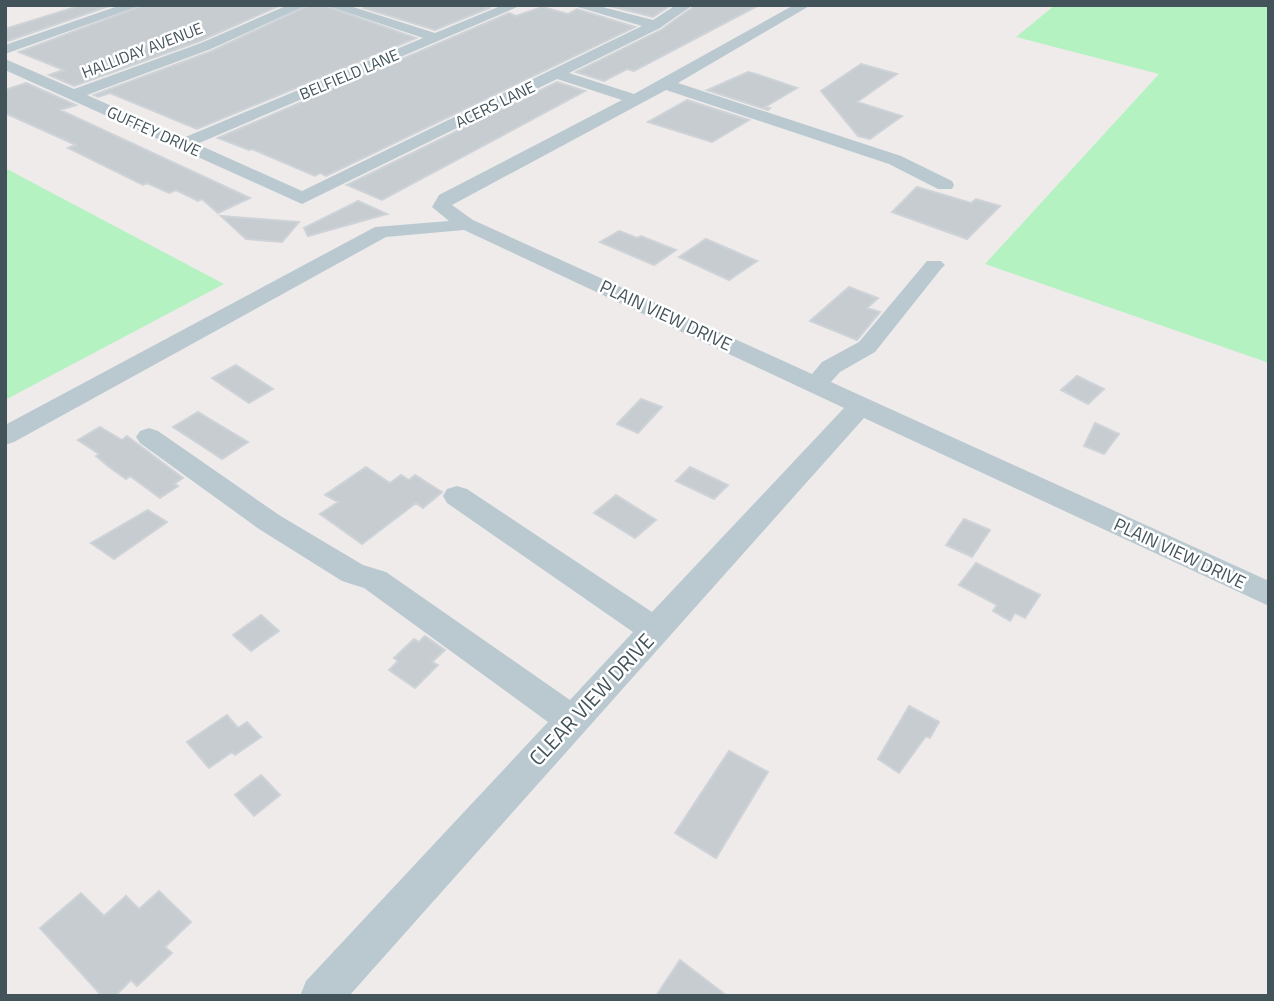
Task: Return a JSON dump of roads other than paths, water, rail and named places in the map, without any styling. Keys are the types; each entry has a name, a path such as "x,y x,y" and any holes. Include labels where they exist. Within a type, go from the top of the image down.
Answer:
{"street":[{"path":"5,50 135,5"},
{"name":"HALLIDAY AVENUE","path":"73,95 206,46 300,5"},
{"path":"332,5 436,38"},
{"name":"BELFIELD LANE","path":"183,144 515,5"},
{"path":"578,5 655,25"},
{"name":"ACERS LANE","path":"302,198 655,25 686,5"},
{"name":"PLAIN VIEW DRIVE","path":"804,5 665,84 446,199 442,207 466,223 1269,594"},
{"name":"GUFFEY DRIVE","path":"5,64 302,198"},
{"path":"556,74 635,99"},
{"path":"665,84 895,160 946,185"},
{"path":"5,436 382,231 442,228 466,223"},
{"path":"817,384 831,367 867,347 934,265"},
{"name":"CLEAR VIEW DRIVE","path":"321,996 570,719 656,631 862,404"},
{"path":"149,437 269,522 353,573 375,580 570,719"},
{"path":"457,496 656,631"}]}
